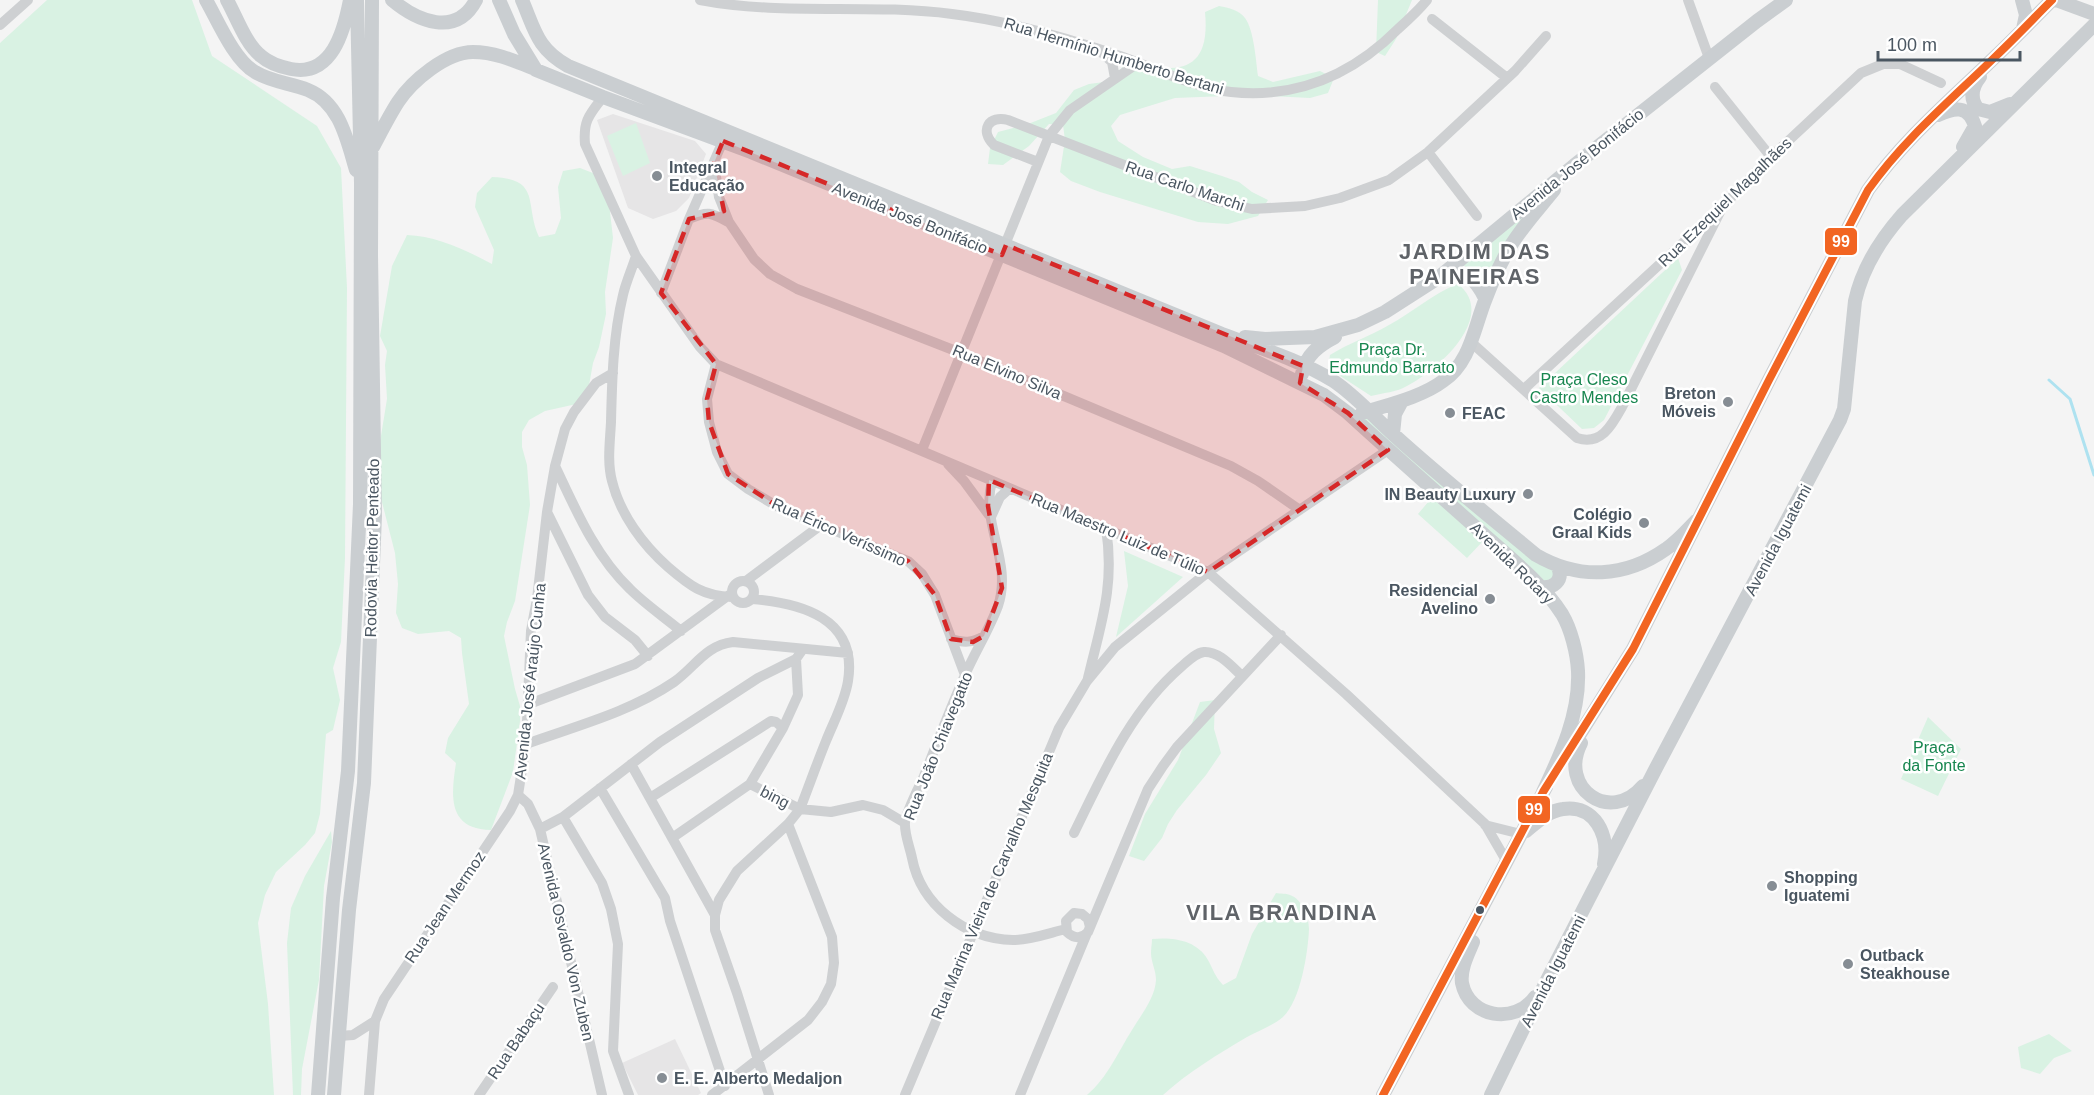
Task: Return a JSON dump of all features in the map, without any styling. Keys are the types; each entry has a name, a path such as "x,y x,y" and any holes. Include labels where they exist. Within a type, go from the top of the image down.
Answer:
{"main road":[{"path":"206,0 246,65 269,79 314,93 332,108 341,123 360,183"},
{"path":"227,0 257,52 280,66 294,70 311,69 325,62 334,50 343,30 350,0"},
{"name":"Rodovia Heitor Penteado","path":"318,1095 333,898 348,771 360,504 360,183 357,0"},
{"name":"Rodovia Heitor Penteado","path":"334,1095 349,910 364,783 375,516 371,255 372,0"},
{"path":"392,0 411,15 426,21 443,23 459,18 472,8 476,0"},
{"path":"499,0 519,43 536,69"},
{"name":"Avenida José Bonifácio","path":"522,0 543,47 552,58 1224,346 1324,395 1348,413"},
{"name":"Avenida José Bonifácio","path":"1222,334 1265,339 1315,337 1358,325 1385,312 1447,271 1576,164 1786,0"},
{"path":"2022,0 2026,15 2024,29"},
{"path":"1656,768 1637,793 1629,799 1614,803 1597,799 1582,788 1575,774 1574,762 1580,745 1633,649 1697,520 1868,190 1889,161 1931,117 2054,0 2094,14"},
{"name":"Avenida Iguatemi","path":"1491,1095 1546,982 1656,768 1840,420 1844,408 1855,301 1871,259 1890,229 2094,26"},
{"name":"Avenida José Bonifácio","path":"372,148 399,101 421,76 446,59 472,52 503,56 603,97 723,141 1304,366 1331,380 1393,434"},
{"path":"1996,57 1973,89 1974,104 1982,111 1990,112 2020,98"},
{"path":"1931,117 1953,108 1962,110 1973,119 1975,126 1947,171"},
{"path":"1348,413 1369,411 1402,401 1443,382 1456,369 1472,343 1485,298 1508,250 1531,217 1576,164"},
{"path":"1447,271 1470,277 1477,282 1485,298"},
{"path":"1301,384 1304,366 1312,352 1322,344 1358,325"},
{"path":"1393,434 1395,414 1402,401"},
{"name":"Avenida Rotary","path":"1348,413 1505,553 1540,587 1563,616 1571,636 1578,670 1576,706 1564,747 1543,792"},
{"name":"Avenida Rotary","path":"1393,434 1536,555 1558,567 1572,571 1621,570 1642,563 1667,548 1697,520"},
{"path":"1540,587 1555,586 1559,580 1558,567"},
{"path":"1383,1095 1543,792 1633,649"},
{"path":"1521,834 1548,814 1563,809 1574,809 1588,815 1600,827 1606,844 1607,853 1601,877"},
{"path":"1487,901 1484,919 1469,950 1462,972 1462,982 1470,999 1480,1008 1490,1012 1503,1015 1516,1013 1530,1004 1546,982"}],"street":[{"path":"0,25 28,0"},
{"name":"Rua Hermínio Humberto Bertani","path":"700,0 724,5 789,5 840,10 917,11 986,19 1096,48 1199,84 1229,91 1261,93 1314,83 1346,71 1378,49 1421,2"},
{"path":"826,0 840,10"},
{"path":"1688,0 1709,58"},
{"path":"1432,19 1508,78"},
{"name":"Rua Carlo Marchi","path":"1038,162 994,145 988,140 986,133 988,126 993,120 1000,118 1197,194 1252,209 1305,206 1340,198 1389,180 1428,152 1508,78 1546,36"},
{"path":"1096,48 1112,62 1115,78"},
{"path":"1120,56 1126,66 1126,71"},
{"path":"922,450 1049,136 1070,110 1138,63"},
{"name":"Rua Ezequiel Magalhães","path":"1524,389 1723,206 1771,157 1861,73 1882,64 1900,64 1941,83"},
{"path":"1715,87 1771,157"},
{"path":"603,97 588,117 584,130 585,144 636,256 700,347 716,364"},
{"path":"661,292 689,219 723,141"},
{"path":"1428,152 1477,216"},
{"name":"Rua Elvino Silva","path":"714,163 718,197 729,222 754,259 770,274 796,289 962,353 1231,466 1258,481 1300,510"},
{"path":"1472,343 1577,438 1586,441 1596,439 1610,428 1723,206"},
{"path":"689,219 701,213 709,213 729,222"},
{"path":"636,256 618,319 609,465 618,499 639,538 657,558 688,584 703,593 730,596 742,604 770,564 821,525"},
{"name":"Rua Maestro Luiz de Túlio","path":"716,364 1208,572 1281,635 1485,824"},
{"name":"Rua Érico Veríssimo","path":"716,364 707,399 709,422 717,452 728,474 780,508 908,561 922,573 935,595 965,675"},
{"name":"Avenida José Araújo Cunha","path":"518,795 526,744 531,631 555,466 565,429 574,412 596,383 614,373"},
{"name":"Rua Marina Vieira de Carvalho Mesquita","path":"905,1095 1059,728 1087,681 1115,647 1208,572 1388,450"},
{"path":"944,460 964,481 991,518 1000,498 1009,489"},
{"path":"555,466 584,525 605,559 629,588 681,630"},
{"name":"Rua João Chiavegatto","path":"992,481 988,506 1002,569 1002,588 998,605 965,675 905,823 918,881 930,899 957,924 973,931 1012,940 1028,939 1066,929"},
{"path":"547,512 588,595 605,616 635,640 648,656"},
{"name":"Rua Marina Vieira de Carvalho Mesquita","path":"1087,681 1110,581 1110,550 1106,528"},
{"path":"529,704 618,671 648,656 730,596 736,583 777,602 816,612 837,632 848,653 849,667 843,699 800,809 788,824 737,871 719,900 716,915 715,930 769,1095"},
{"path":"1099,633 1103,640 1115,647"},
{"path":"1020,1095 1148,789 1177,747 1281,635"},
{"path":"951,639 973,642 984,636"},
{"path":"526,744 650,697 676,681 721,643 733,642 848,653"},
{"path":"540,829 562,817 660,742 758,678 796,659 803,649"},
{"path":"1074,833 1117,746 1145,704 1166,680 1199,653 1206,652 1226,661 1242,676"},
{"path":"672,838 750,784 783,728 798,694 796,659"},
{"path":"650,798 771,721 783,728"},
{"path":"631,764 716,915"},
{"name":"bing","path":"750,784 800,809"},
{"path":"600,788 665,898 669,921 725,1086"},
{"name":"Avenida Osvaldo Von Zuben","path":"518,795 528,804 540,829 602,1095"},
{"name":"Rua Jean Mermoz","path":"375,1021 391,987 510,811 518,795"},
{"path":"800,809 831,812 863,805 883,810 905,823"},
{"path":"562,817 602,883 611,909 618,944 613,1051 630,1095"},
{"path":"712,1095 808,1020 822,1002 831,984 834,963 832,937 788,824"},
{"path":"1485,824 1521,834"},
{"path":"1485,824 1507,862"},
{"path":"1078,913 1086,916 1089,930 1077,938 1070,935 1066,929 1068,918 1078,913"},
{"name":"Rua Babaçu","path":"479,1095 552,987"},
{"path":"339,1036 353,1035 375,1021"},
{"path":"369,1095 375,1021"},
{"path":"1390,1095 1402,1060"}],"highlighted area":[{"path":"723,141 1002,255 1006,245 1303,366 1300,383 1348,413 1388,450 1208,572 989,480 988,506 1002,588 984,636 973,642 951,639 935,595 908,561 780,508 728,474 709,422 707,399 716,364 661,293 689,219 724,211 714,163"}],"shaded area":[{"name":"Integral Educação","path":"613,114 695,141 706,154 689,198 676,211 653,219 628,208 597,120"},
{"name":"E. E. Alberto Medaljon","path":"675,1039 701,1093 698,1095 638,1095 622,1063"}],"green space":[{"path":"47,0 192,0 212,56 317,126 341,168 347,288 345,558 341,642 333,668 340,700 333,730 326,734 320,814 315,833 276,872 265,895 258,923 268,1004 274,1095 0,1095 0,43"},
{"path":"1378,0 1412,0 1396,39 1385,56 1376,52"},
{"path":"1219,6 1237,11 1248,23 1258,76 1273,82 1320,71 1334,78 1328,93 1310,98 1251,95 1175,98 1120,115 1111,126 1118,141 1143,157 1172,169 1190,166 1239,182 1268,200 1258,216 1228,224 1198,222 1071,181 1060,172 1065,140 1063,125 1049,124 1029,146 1003,165 988,164 990,148 998,132 1056,113 1074,90 1089,84 1104,82 1128,63 1161,68 1187,65 1196,58 1202,48 1205,12"},
{"path":"636,123 650,163 623,176 607,136"},
{"path":"580,168 598,175 609,203 613,238 605,292 606,314 588,391 581,403 545,411 529,420 522,432 530,505 515,601 504,636 520,706 520,721 513,772 491,830 477,828 466,824 459,817 455,808 453,787 456,763 445,753 448,738 469,704 461,638 449,631 418,634 402,628 396,613 398,584 395,553 372,463 380,442 387,399 385,365 387,351 380,336 392,266 407,235 440,241 492,264 494,250 475,207 477,193 492,177 518,183 529,195 539,237 555,234 561,218 558,187 563,171"},
{"path":"1541,199 1486,285 1472,269 1462,265"},
{"name":"Praça Cleso Castro Mendes","path":"1678,258 1682,270 1604,420 1594,428 1582,429 1539,388"},
{"name":"Praça Dr. Edmundo Barrato","path":"1458,284 1469,297 1471,312 1468,327 1447,356 1419,379 1399,390 1371,396 1328,368 1330,355 1389,325"},
{"path":"1371,416 1558,573 1547,585 1361,420"},
{"path":"1434,495 1484,540 1467,558 1418,514"},
{"path":"1124,551 1183,577 1116,637 1128,586"},
{"path":"1215,700 1214,729 1221,753 1177,810 1162,838 1144,861 1129,856 1145,814 1178,760 1200,702"},
{"name":"Praça da Fonte","path":"1928,717 1961,749 1938,796 1901,779"},
{"path":"331,831 332,842 324,886 319,980 302,1069 301,1095 293,1095 287,943 291,908 305,876"},
{"path":"1276,893 1288,894 1298,900 1308,919 1309,929 1299,988 1295,999 1283,1017 1214,1057 1163,1095 1087,1095 1107,1072 1153,993 1156,980 1151,956 1152,939 1176,939 1198,948 1223,985 1236,978 1252,934"},
{"path":"2049,1034 2072,1051 2054,1058 2040,1074 2021,1068 2018,1047"}],"waterway":[{"path":"2049,380 2070,399 2094,475"}],"transit line":[{"name":"99","path":"1383,1095 1543,792 1633,649 1868,190 1913,136 2052,0"}],"place":[{"name":"Integral Educação","path":"657,176"},
{"name":"Breton Móveis","path":"1728,402"},
{"name":"FEAC","path":"1450,413"},
{"name":"IN Beauty Luxury","path":"1528,494"},
{"name":"Colégio Graal Kids","path":"1644,523"},
{"name":"Residencial Avelino","path":"1490,599"},
{"name":"Shopping Iguatemi","path":"1772,886"},
{"name":"Outback Steakhouse","path":"1848,964"},
{"name":"E. E. Alberto Medaljon","path":"662,1078"}],"district":[{"name":"JARDIM DAS PAINEIRAS","path":"1475,264"},
{"name":"VILA BRANDINA","path":"1282,912"}]}
